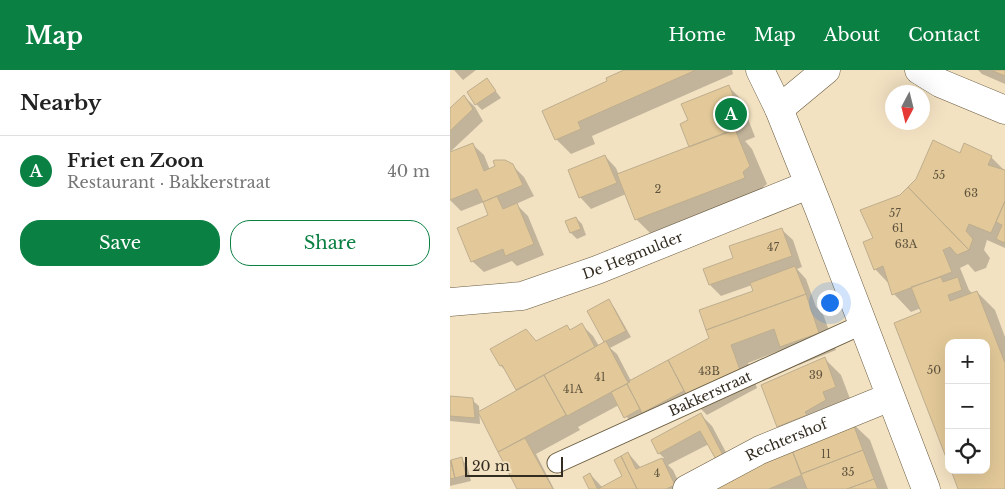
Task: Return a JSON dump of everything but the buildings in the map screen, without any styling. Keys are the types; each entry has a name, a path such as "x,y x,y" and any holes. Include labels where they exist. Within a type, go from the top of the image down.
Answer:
{"street":[{"path":"760,70 778,109 926,489"},
{"path":"778,109 826,70"},
{"path":"919,70 940,83 1005,110"},
{"name":"De Hegmulder","path":"450,302 522,296 597,270 808,185"},
{"name":"Rechtershof","path":"687,489 760,450 890,397"}],"lane":[{"name":"Bakkerstraat","path":"557,463 861,325"}],"place":[{"name":"Friet en Zoon","path":"731,114"}]}
